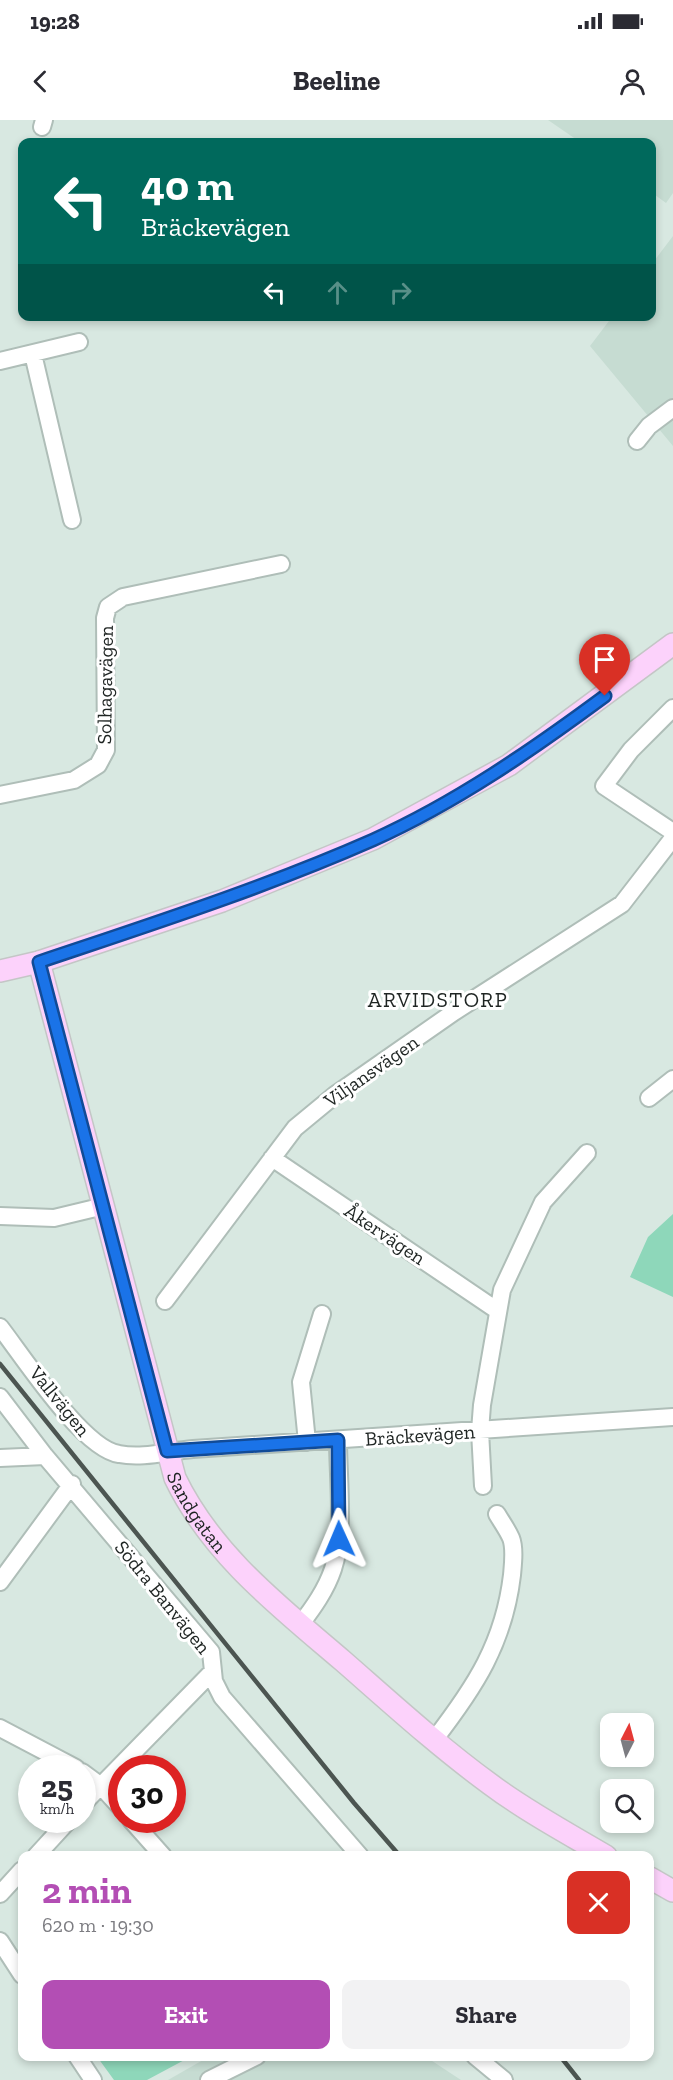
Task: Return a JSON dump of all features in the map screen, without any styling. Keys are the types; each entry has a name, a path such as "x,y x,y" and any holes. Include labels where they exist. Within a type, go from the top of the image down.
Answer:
{"main road":[{"path":"0,971 39,962 222,901 373,839 509,765 673,644"},
{"name":"Sandgatan","path":"39,962 167,1451 175,1478 200,1524 232,1562 300,1625 434,1740 490,1785 548,1823 597,1851"},
{"path":"654,1880 673,1890"}],"street":[{"path":"0,361 79,342"},
{"path":"33,354 72,520"},
{"path":"637,441 650,426 673,408"},
{"name":"Solhagavägen","path":"0,795 74,780 98,765 106,750 105,618 112,602 123,597 281,564"},
{"path":"673,708 631,750 604,786 673,832"},
{"name":"Viljansvägen","path":"165,1301 295,1128 335,1095 454,1012 622,904 673,838"},
{"path":"649,1098 673,1079"},
{"path":"483,1486 480,1431 502,1290 543,1202 587,1153"},
{"name":"Åkervägen","path":"272,1158 498,1311"},
{"path":"0,1216 54,1218 104,1206"},
{"path":"307,1442 301,1382 322,1314"},
{"name":"Vallvägen","path":"0,1327 82,1432 99,1448 117,1454 142,1456 167,1451"},
{"name":"Södra Banvägen","path":"0,1397 45,1456 72,1484 211,1652 214,1681 222,1697 356,1851"},
{"name":"Bräckevägen","path":"167,1451 673,1417"},
{"path":"300,1625 318,1602 333,1569 339,1539 338,1440"},
{"path":"0,1458 45,1456"},
{"path":"0,1582 72,1484"},
{"path":"434,1740 470,1693 500,1630 510,1595 513,1564 512,1539 497,1514"},
{"path":"96,1791 213,1671"},
{"path":"0,1728 51,1755"},
{"path":"96,1782 108,1794"},
{"path":"41,1851 57,1833"},
{"path":"143,1833 159,1851"},
{"path":"0,1894 18,1874"},
{"path":"0,1941 18,1969"},
{"path":"80,2061 93,2080"},
{"path":"208,2080 247,2061"},
{"path":"482,2061 504,2080"}],"shaded area":[{"path":"548,120 673,120 673,193 666,203 656,196 656,138 574,138"},
{"path":"673,236 673,446 590,346 609,321 656,321 656,258"},
{"path":"201,2061 432,2061 461,2080 168,2080"}],"green space":[{"path":"673,1214 673,1297 630,1277 648,1237"},
{"path":"100,2061 183,2061 147,2080 114,2080"}],"railway":[{"path":"0,1364 354,1803 396,1851"},
{"path":"564,2061 579,2080"}],"district":[{"name":"ARVIDSTORP","path":"438,1000"}],"route":[{"path":"339,1539 338,1440 167,1451 39,962 222,901 373,839 435,808 509,765 605,696"}]}
